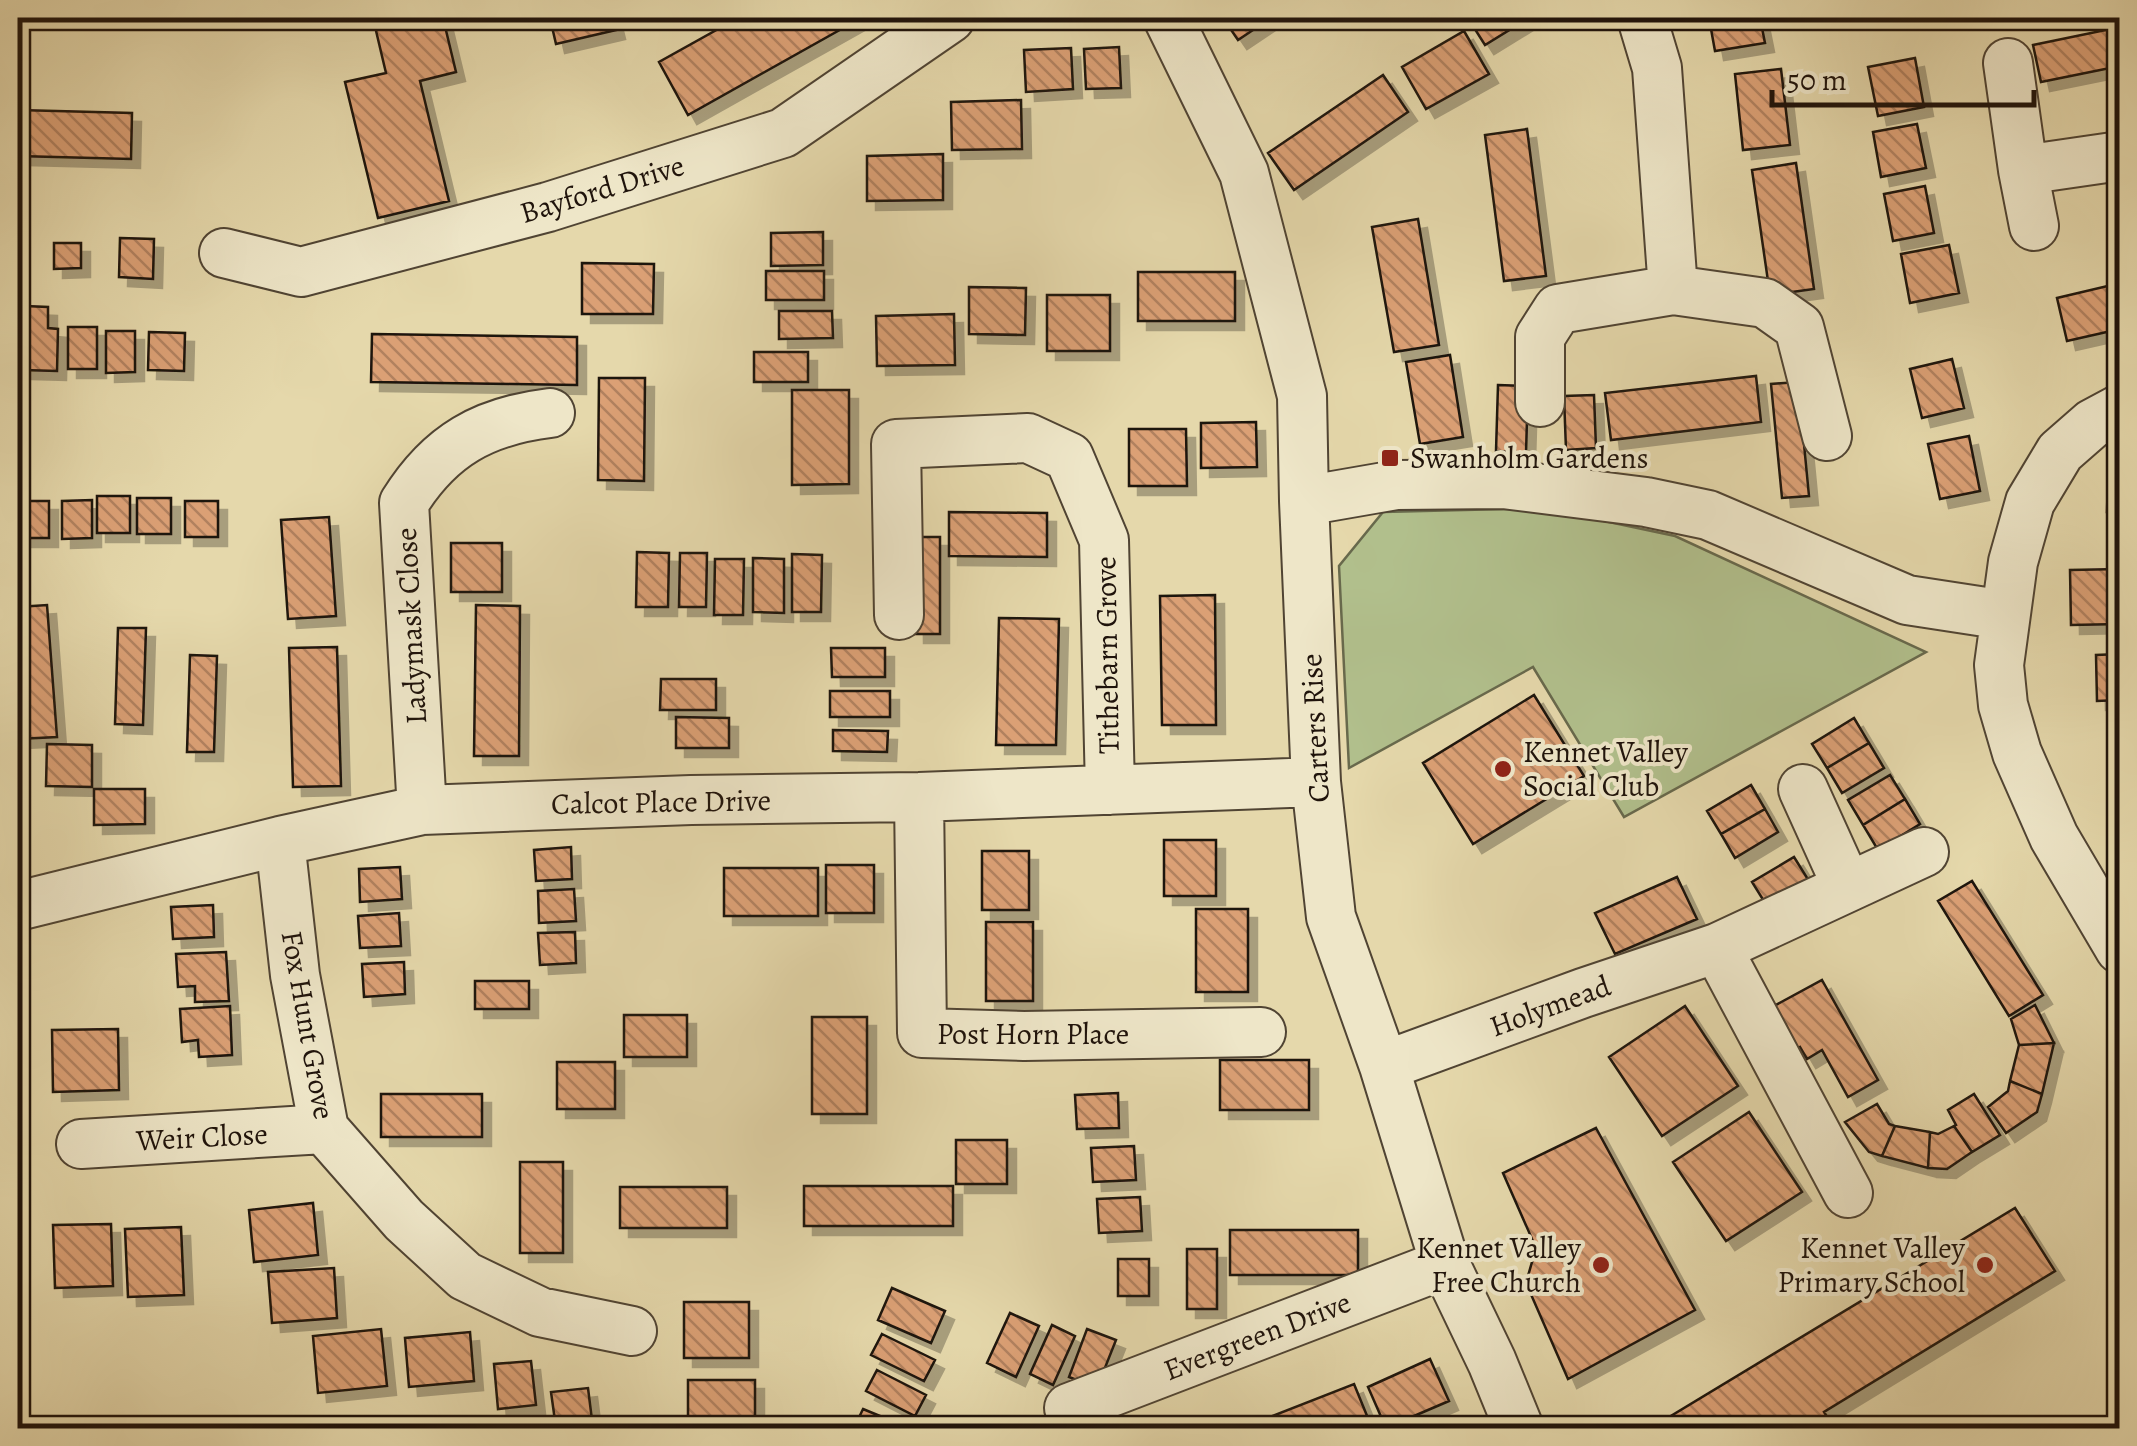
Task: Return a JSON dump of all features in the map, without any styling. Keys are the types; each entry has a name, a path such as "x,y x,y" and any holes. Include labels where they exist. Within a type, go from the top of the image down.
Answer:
{"street":[{"name":"Bayford Drive","path":"224,254 301,272 548,207 783,134 950,18"},
{"name":"Carters Rise","path":"1168,18 1244,173 1302,396 1316,782 1330,917 1384,1066 1446,1264 1519,1428"},
{"path":"1642,18 1657,68 1673,290"},
{"path":"2008,63 2034,226"},
{"path":"2023,170 2120,156"},
{"path":"1540,402 1540,336 1558,309 1673,290 1765,303 1799,327 1827,436"},
{"path":"2120,409 2092,424 2060,452 2030,502 2013,562 1999,665 2003,706 2017,753 2054,837 2120,950"},
{"name":"Ladymask Close","path":"422,810 404,503 415,484 442,455 464,441 490,426 550,413"},
{"name":"Tithebarn Grove","path":"899,615 896,444 1028,438 1068,457 1104,540 1110,790"},
{"path":"1304,500 1396,485 1503,484 1646,502 1708,514 1906,600 2005,615"},
{"name":"Calcot Place Drive","path":"18,906 422,810 690,800 918,798 1316,782"},
{"path":"1803,789 1846,886"},
{"name":"Post Horn Place","path":"918,798 922,1034 1261,1032"},
{"name":"Fox Hunt Grove","path":"280,841 294,975 324,1130 404,1220 465,1276 540,1312 632,1331"},
{"name":"Holymead","path":"1384,1066 1717,948 1924,852"},
{"path":"1717,948 1848,1193"},
{"name":"Weir Close","path":"81,1144 324,1130"},
{"name":"Evergreen Drive","path":"1069,1408 1446,1264"}],"green space":[{"path":"1543,508 1675,536 1926,652 1624,817 1533,667 1349,768 1339,566 1383,512"}],"building":[{"path":"373,18 443,18 456,72 420,81 449,201 378,218 345,82 386,73"},
{"path":"550,18 613,18 616,30 556,44"},
{"path":"738,18 861,18 688,115 659,62"},
{"path":"1223,18 1271,18 1238,40"},
{"path":"1479,18 1529,18 1485,45 1471,23"},
{"path":"1709,18 1760,18 1765,43 1715,51"},
{"path":"2120,27 2120,66 2041,82 2033,45"},
{"path":"1464,31 1489,74 1426,109 1402,67"},
{"path":"1119,47 1121,88 1086,89 1084,49"},
{"path":"1071,48 1073,89 1026,92 1024,50"},
{"path":"1915,58 1924,107 1878,116 1868,67"},
{"path":"1781,69 1790,145 1743,150 1735,74"},
{"path":"1383,75 1408,112 1294,190 1268,153"},
{"path":"1021,100 1022,149 952,150 951,102"},
{"path":"18,110 132,113 131,159 18,156"},
{"path":"1917,124 1926,168 1881,177 1873,132"},
{"path":"1527,129 1546,276 1504,281 1485,135"},
{"path":"943,154 943,200 867,201 867,156"},
{"path":"1796,163 1814,289 1770,295 1752,170"},
{"path":"1925,186 1934,233 1893,241 1884,194"},
{"path":"1418,219 1439,345 1394,352 1372,227"},
{"path":"823,232 823,265 771,266 771,233"},
{"path":"120,238 154,239 153,279 119,277"},
{"path":"54,243 81,243 81,268 54,269"},
{"path":"1949,245 1959,293 1910,303 1901,254"},
{"path":"582,263 654,264 653,314 582,314"},
{"path":"766,271 824,271 824,300 766,300"},
{"path":"1138,272 1235,272 1235,321 1138,321"},
{"path":"2120,283 2120,329 2067,341 2057,298"},
{"path":"969,287 1026,288 1025,335 969,334"},
{"path":"1047,295 1110,295 1110,351 1047,351"},
{"path":"25,306 48,307 48,328 58,329 57,371 23,370"},
{"path":"779,311 832,311 833,338 779,339"},
{"path":"954,314 955,365 877,366 876,316"},
{"path":"68,327 97,327 97,369 68,369"},
{"path":"106,331 135,331 135,372 106,373"},
{"path":"149,332 185,333 184,371 148,370"},
{"path":"372,334 577,337 577,385 371,382"},
{"path":"754,352 808,352 808,382 754,382"},
{"path":"1450,355 1463,437 1420,444 1406,362"},
{"path":"1952,359 1964,408 1922,418 1910,369"},
{"path":"1756,376 1761,422 1611,440 1605,393"},
{"path":"599,378 645,378 644,481 598,480"},
{"path":"1798,382 1809,496 1782,498 1771,384"},
{"path":"1498,385 1528,386 1526,453 1496,451"},
{"path":"792,390 849,390 849,484 792,485"},
{"path":"1594,395 1596,448 1566,450 1564,396"},
{"path":"1256,422 1257,467 1201,468 1201,423"},
{"path":"1129,429 1186,429 1187,486 1129,486"},
{"path":"1969,436 1980,491 1940,499 1928,444"},
{"path":"2108,472 2120,473 2120,512 2107,512"},
{"path":"97,496 130,496 130,533 97,533"},
{"path":"137,498 171,498 171,534 137,534"},
{"path":"92,500 92,538 62,539 62,501"},
{"path":"18,501 49,501 49,538 18,538"},
{"path":"185,501 218,501 218,537 185,537"},
{"path":"949,512 1047,513 1047,557 949,556"},
{"path":"329,517 336,616 288,619 281,520"},
{"path":"914,537 940,537 940,634 915,634"},
{"path":"451,543 502,543 502,592 451,592"},
{"path":"637,552 669,553 668,607 636,607"},
{"path":"680,553 707,553 706,607 679,607"},
{"path":"792,554 822,555 821,612 792,612"},
{"path":"753,558 784,559 784,613 753,612"},
{"path":"715,559 744,559 743,615 714,615"},
{"path":"2120,569 2120,624 2071,625 2070,570"},
{"path":"1215,595 1216,725 1162,725 1160,596"},
{"path":"47,605 57,737 18,739 18,607"},
{"path":"476,605 520,606 519,756 474,756"},
{"path":"999,618 1059,619 1056,745 996,745"},
{"path":"118,628 146,628 143,725 115,724"},
{"path":"337,647 341,786 293,787 289,648"},
{"path":"831,648 885,648 885,677 832,677"},
{"path":"2120,654 2120,700 2097,701 2096,655"},
{"path":"190,655 217,656 214,752 187,752"},
{"path":"661,679 716,679 716,710 660,710"},
{"path":"830,691 890,691 890,717 830,717"},
{"name":"Kennet Valley Social Club","path":"1534,695 1584,776 1473,844 1423,763"},
{"path":"676,717 729,718 729,748 676,748"},
{"path":"1854,718 1869,743 1827,768 1812,744"},
{"path":"833,730 888,731 887,752 833,751"},
{"path":"2120,736 2120,785 2114,737"},
{"path":"1869,743 1884,768 1842,793 1827,768"},
{"path":"47,744 92,745 92,787 46,786"},
{"path":"1890,775 1905,799 1863,825 1848,800"},
{"path":"1751,785 1765,809 1721,834 1707,811"},
{"path":"94,789 145,789 145,824 94,825"},
{"path":"1905,799 1920,824 1878,850 1863,825"},
{"path":"1765,809 1778,832 1735,858 1721,834"},
{"path":"1164,840 1216,840 1216,896 1164,896"},
{"path":"571,847 572,879 536,881 534,850"},
{"path":"982,851 1029,851 1029,910 982,910"},
{"path":"1794,857 1809,881 1767,906 1752,882"},
{"path":"826,865 874,865 874,913 826,913"},
{"path":"400,867 402,899 360,902 359,869"},
{"path":"724,868 818,868 818,916 724,916"},
{"path":"1677,877 1697,919 1615,954 1595,913"},
{"path":"1972,881 2043,995 2009,1016 1938,901"},
{"path":"574,889 576,921 539,923 538,891"},
{"path":"213,905 214,937 173,939 171,907"},
{"path":"1196,909 1248,909 1248,992 1196,992"},
{"path":"399,913 401,946 360,948 358,916"},
{"path":"986,922 1033,922 1033,1001 986,1001"},
{"path":"575,932 576,963 540,965 538,933"},
{"path":"226,952 229,1001 195,1002 195,986 178,987 176,954"},
{"path":"404,962 405,994 364,997 362,964"},
{"path":"1822,980 1878,1080 1848,1097 1822,1050 1807,1059 1800,1047 1797,1049 1786,1025 1783,1027 1774,1006"},
{"path":"475,981 529,981 529,1009 475,1009"},
{"path":"2035,1005 2054,1043 2019,1045 2011,1019"},
{"path":"230,1006 232,1055 199,1057 198,1040 182,1042 180,1009"},
{"path":"1685,1006 1738,1086 1662,1136 1609,1057"},
{"path":"624,1015 687,1015 687,1057 624,1057"},
{"path":"812,1017 867,1017 867,1114 812,1114"},
{"path":"118,1029 119,1090 53,1092 52,1030"},
{"path":"2054,1043 2042,1094 2010,1081 2019,1045"},
{"path":"1220,1060 1309,1060 1309,1110 1220,1110"},
{"path":"557,1062 615,1062 615,1109 557,1109"},
{"path":"2010,1081 2042,1094 2037,1112 2006,1133 1988,1107 2008,1091"},
{"path":"1118,1093 1119,1128 1077,1129 1075,1095"},
{"path":"381,1094 482,1094 482,1137 381,1137"},
{"path":"1974,1094 2000,1135 1972,1152 1948,1110"},
{"path":"1877,1104 1889,1124 1895,1126 1882,1156 1869,1152 1845,1122"},
{"path":"1749,1112 1802,1192 1726,1241 1673,1162"},
{"path":"1895,1126 1930,1132 1928,1168 1882,1156"},
{"path":"1954,1126 1972,1152 1947,1169 1928,1168 1930,1132 1938,1134"},
{"name":"Kennet Valley Free Church","path":"1596,1128 1695,1310 1568,1379 1526,1283 1536,1248 1503,1173"},
{"path":"956,1140 1007,1140 1007,1184 956,1184"},
{"path":"1134,1146 1136,1180 1093,1182 1091,1148"},
{"path":"520,1162 563,1162 563,1253 520,1253"},
{"path":"804,1186 953,1186 953,1226 804,1226"},
{"path":"620,1187 727,1187 727,1228 620,1228"},
{"path":"1140,1197 1142,1231 1099,1233 1097,1199"},
{"path":"313,1203 318,1255 254,1262 249,1210"},
{"name":"Kennet Valley Primary School","path":"2015,1208 2055,1271 1824,1412 1834,1428 1651,1428"},
{"path":"111,1224 113,1286 55,1288 53,1225"},
{"path":"181,1227 184,1295 128,1297 125,1229"},
{"path":"1230,1230 1358,1230 1358,1275 1230,1275"},
{"path":"1187,1249 1217,1249 1217,1309 1187,1309"},
{"path":"1118,1259 1149,1259 1149,1296 1118,1296"},
{"path":"334,1268 337,1318 272,1323 268,1272"},
{"path":"892,1288 945,1311 931,1343 878,1320"},
{"path":"684,1302 749,1302 749,1358 684,1358"},
{"path":"1010,1313 1039,1326 1016,1377 987,1363"},
{"path":"1052,1325 1075,1336 1053,1385 1030,1374"},
{"path":"381,1329 387,1386 318,1393 313,1336"},
{"path":"1087,1329 1116,1340 1097,1388 1069,1377"},
{"path":"470,1332 474,1381 409,1387 405,1338"},
{"path":"882,1334 935,1360 924,1381 871,1355"},
{"path":"1430,1359 1449,1401 1386,1428 1368,1387"},
{"path":"531,1361 536,1405 498,1409 494,1364"},
{"path":"877,1370 926,1395 915,1416 866,1391"},
{"path":"688,1380 755,1380 755,1428 688,1428"},
{"path":"1354,1384 1372,1428 1242,1428"},
{"path":"588,1388 593,1428 556,1428 551,1392"},
{"path":"863,1409 909,1428 854,1428"}],"place":[{"name":"Swanholm Gardens","path":"1390,458"},
{"name":"Kennet Valley Social Club","path":"1503,769"},
{"name":"Kennet Valley Free Church","path":"1601,1265"},
{"name":"Kennet Valley Primary School","path":"1985,1265"}]}
